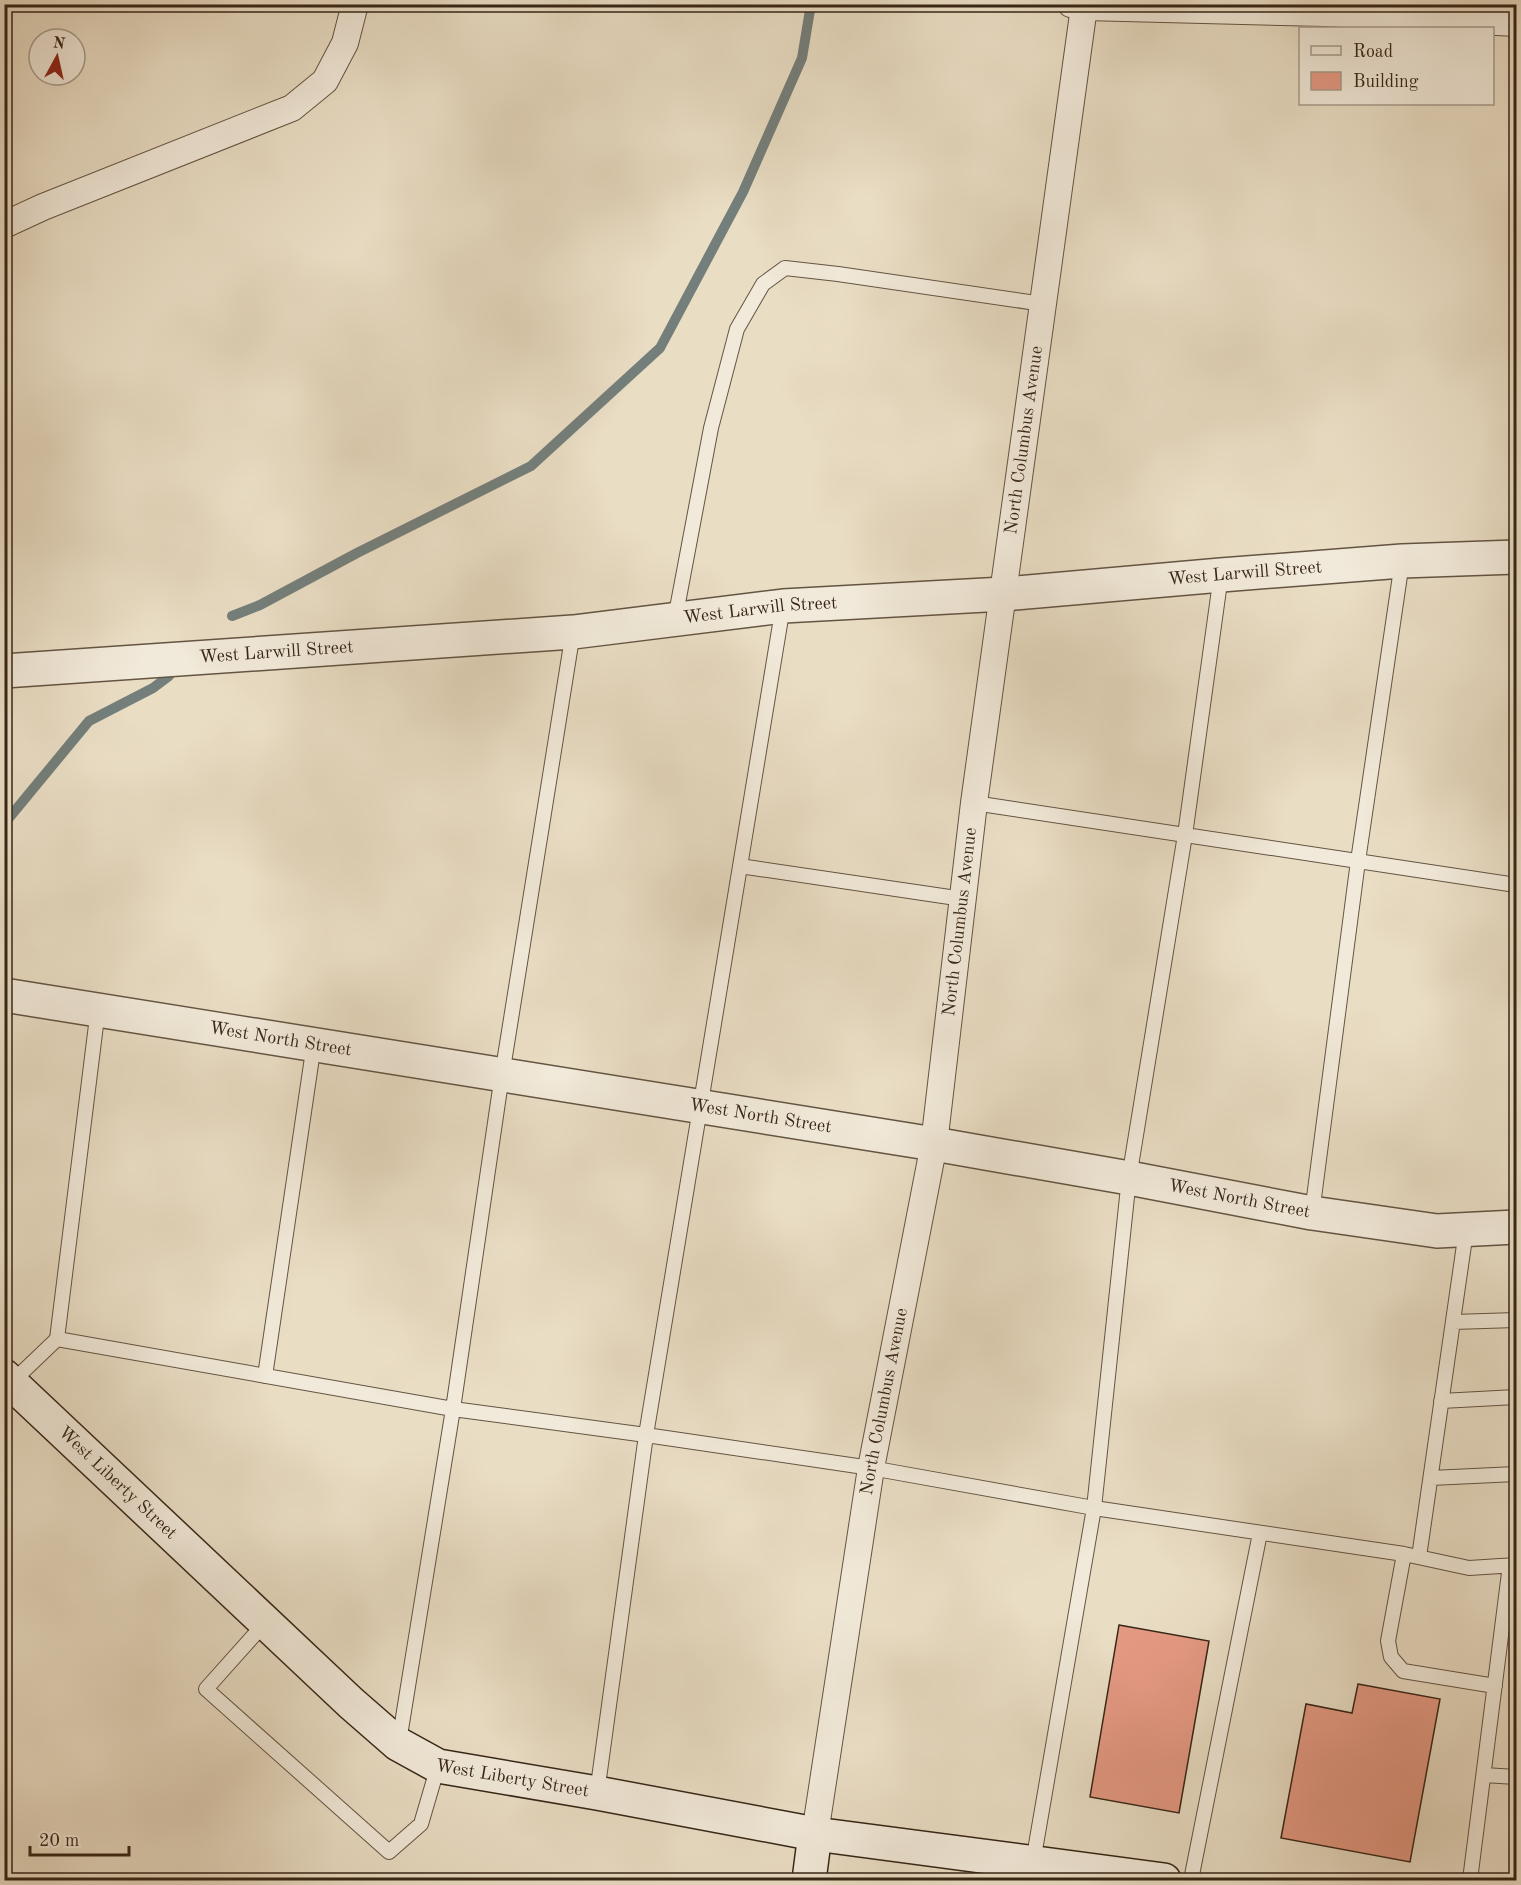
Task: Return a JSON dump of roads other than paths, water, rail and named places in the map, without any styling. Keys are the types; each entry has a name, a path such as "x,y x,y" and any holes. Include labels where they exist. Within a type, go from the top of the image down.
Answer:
{"street":[{"path":"4,225 43,207 292,108 325,81 345,42 355,4"},
{"path":"1077,6 1325,9 1516,23"},
{"name":"North Columbus Avenue","path":"815,1834 871,1468 934,1144 974,803 1043,304 1077,6"},
{"name":"West Larwill Street","path":"4,672 573,632 783,606 1004,594 1402,561 1516,557"},
{"name":"West North Street","path":"4,995 934,1144 1312,1213 1437,1232 1516,1227"},
{"name":"West Liberty Street","path":"8,1379 265,1623 398,1744 438,1766 815,1834 1164,1881"},
{"path":"809,1881 815,1834"}],"lane":[{"path":"675,619 717,406 737,329 763,284 785,268 1043,304"},
{"path":"1312,1213 1358,861 1402,561"},
{"path":"1033,1862 1094,1508 1129,1178 1185,835 1221,575"},
{"path":"597,1793 646,1435 783,606"},
{"path":"398,1744 453,1409 502,1074 573,632"},
{"path":"974,803 1516,885"},
{"path":"740,866 963,899"},
{"path":"8,1379 57,1339 98,1010"},
{"path":"265,1376 314,1044"},
{"path":"1419,1557 1466,1231"},
{"path":"1453,1322 1516,1320"},
{"path":"57,1339 453,1409 871,1468 1094,1508 1404,1554 1469,1568 1513,1565 1470,1881"},
{"path":"1442,1401 1516,1397"},
{"path":"1431,1478 1516,1474"},
{"path":"1191,1881 1260,1533"},
{"path":"1404,1554 1388,1641 1391,1657 1403,1671 1495,1686"},
{"path":"265,1623 206,1689 389,1852 421,1824 438,1766"},
{"path":"1484,1775 1516,1777"}],"waterway":[{"path":"232,616 260,605 357,553 531,466 660,348 743,192 802,58 811,4"},
{"path":"4,824 89,721 153,688 169,676"}]}
